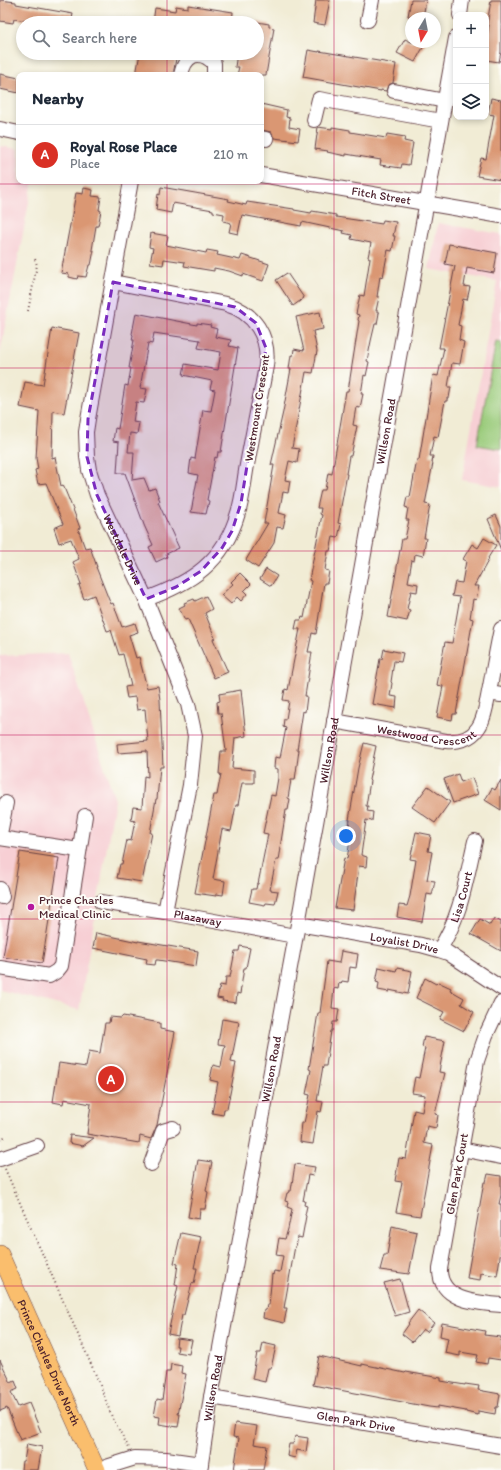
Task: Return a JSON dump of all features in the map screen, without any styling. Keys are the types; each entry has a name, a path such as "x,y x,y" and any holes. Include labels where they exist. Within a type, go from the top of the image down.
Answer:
{"main road":[{"name":"Prince Charles Drive North","path":"0,1254 97,1470"}],"street":[{"path":"368,20 372,0"},
{"path":"460,12 462,0"},
{"name":"Willson Road","path":"201,1467 211,1397 297,930 454,48"},
{"path":"182,72 186,60"},
{"path":"211,60 214,64 214,72"},
{"path":"394,91 445,101"},
{"path":"314,120 318,99 441,121"},
{"path":"0,129 16,132"},
{"name":"Fitch Street","path":"264,176 501,216"},
{"name":"Westdale Drive","path":"130,184 88,419 86,432 87,457 89,470 97,495 146,599 188,704 195,736 190,785 165,912"},
{"name":"Westmount Crescent","path":"113,282 235,306 246,313 256,323 263,335 266,348 266,366 241,503 232,531 215,556 198,574 176,587 146,599"},
{"name":"Westwood Crescent","path":"334,721 446,741 456,741 467,738 479,728 495,694 501,629"},
{"path":"0,834 6,803"},
{"path":"0,968 49,976 61,966 85,816"},
{"path":"0,838 80,850"},
{"name":"Lisa Court","path":"439,950 448,936 457,913 475,841"},
{"name":"Plazaway","path":"101,902 297,930"},
{"name":"Loyalist Drive","path":"297,930 421,945 439,950 456,958 501,988"},
{"name":"Glen Park Court","path":"501,1003 486,1035 477,1061 440,1269 440,1277 445,1289 455,1296 485,1304 501,1305"},
{"path":"151,1164 164,1130 173,1128"},
{"path":"0,1159 37,1146"},
{"path":"461,1149 501,1157"},
{"name":"Glen Park Drive","path":"211,1397 501,1446"},
{"path":"97,1470 132,1458 149,1458 201,1467"}],"path":[{"path":"28,311 37,265 35,259"},
{"path":"0,1139 7,1136"},
{"path":"0,1159 98,1380 112,1417 132,1458"}],"highlighted area":[{"path":"113,282 235,307 256,323 266,348 241,503 232,531 222,548 201,571 176,587 146,599 97,495 87,457 88,419"}],"shaded area":[{"path":"0,146 16,149 16,184 32,184 0,353"},
{"path":"438,223 501,234 501,487 462,480 497,281 429,269"},
{"path":"68,653 115,800 79,1010 0,990 0,656"}],"green space":[{"path":"496,341 501,342 501,449 477,445"}],"building":[{"path":"0,0 73,14 73,16 16,16 16,19 14,19 13,23 0,21"},
{"path":"316,0 330,0 325,25 313,23"},
{"path":"411,0 426,0 424,12 409,12"},
{"path":"491,0 501,0 501,52 499,62 489,60 489,12"},
{"path":"188,5 233,12 233,16 154,16 155,8 175,11 176,6 188,8"},
{"path":"264,23 269,24 269,27 274,28 266,75 264,75 264,72 238,72 239,67 235,67 236,60 264,60"},
{"path":"405,39 405,48 423,48 415,62 397,53"},
{"path":"308,50 396,64 393,83 388,85 386,91 381,91 303,77"},
{"path":"139,60 176,60 174,72 137,72"},
{"path":"0,74 16,77 16,92 0,89"},
{"path":"491,98 501,100 501,180 477,176 481,158 486,159 494,115 489,114"},
{"path":"264,105 287,110 286,117 290,118 289,127 300,129 298,141 274,138 271,132 264,131"},
{"path":"318,127 332,129 332,127 350,130 350,132 386,138 387,134 405,137 404,141 413,143 409,165 402,164 401,168 380,165 381,160 346,154 346,156 315,149"},
{"path":"161,187 229,199 228,201 246,205 247,202 311,213 312,211 336,215 336,217 382,224 383,220 396,222 392,251 388,250 383,277 380,276 377,297 379,297 376,311 379,313 377,324 375,324 371,341 366,376 364,375 361,394 363,394 360,408 356,407 353,425 357,426 351,456 349,456 338,523 341,524 338,538 333,537 330,551 328,551 325,570 329,571 327,583 324,583 316,634 312,633 308,652 312,652 305,696 307,696 305,712 303,711 297,750 299,750 295,780 291,780 288,798 290,799 288,810 286,810 279,860 276,860 270,890 278,891 275,904 266,903 265,905 249,902 252,889 256,889 258,884 268,834 263,833 271,795 275,796 278,778 278,769 274,768 275,757 280,758 286,728 283,727 289,701 283,700 285,689 288,690 300,629 295,629 297,620 301,620 302,617 304,618 311,581 309,580 322,515 320,514 321,508 317,508 321,490 325,490 328,473 332,474 346,391 348,391 359,321 359,315 356,314 360,295 364,296 371,243 351,239 352,235 343,233 344,231 302,222 301,226 242,215 238,234 229,232 231,223 223,221 224,214 213,212 213,210 173,203 171,213 156,210 158,194 160,195"},
{"path":"84,188 93,190 92,196 101,197 99,210 101,211 98,226 96,226 91,265 89,265 86,277 78,276 77,279 69,277 69,274 61,273 76,193 83,194"},
{"path":"151,233 168,236 166,245 206,253 207,250 218,252 217,255 240,260 242,255 269,264 263,281 243,274 243,276 214,268 214,271 184,266 185,262 164,259 163,265 150,263 153,248 149,247"},
{"path":"449,244 497,253 494,273 467,268 464,286 470,287 467,300 463,299 458,325 461,326 459,340 464,342 460,364 452,363 448,387 451,387 449,398 445,401 438,437 434,436 430,456 433,456 433,463 425,504 430,505 424,538 426,538 423,556 415,554 414,561 412,560 408,582 418,584 417,592 411,591 407,609 410,610 407,621 388,617 402,539 405,539 409,520 406,520 408,508 405,507 407,497 410,497 417,460 419,460 433,375 438,376 444,348 439,348 455,266 445,264"},
{"path":"287,273 304,298 293,306 276,280"},
{"path":"320,312 323,329 313,331 317,351 313,373 306,372 292,448 299,449 297,463 289,461 285,480 290,481 288,493 283,492 279,513 286,515 283,528 277,527 274,543 258,568 246,560 268,523 264,523 274,465 271,465 291,369 289,369 291,355 293,356 294,349 304,351 296,317"},
{"path":"136,313 197,325 197,323 211,325 210,327 217,329 215,337 231,340 229,346 238,348 221,452 218,452 217,458 215,457 206,514 191,512 198,475 189,473 191,458 195,459 203,410 211,411 215,390 210,389 212,381 183,375 185,364 218,370 221,352 198,348 200,340 154,333 152,344 148,343 140,388 147,389 144,403 136,402 133,422 139,423 137,434 130,433 128,452 134,452 132,480 144,478 149,490 155,488 160,501 158,502 179,548 166,554 167,557 156,562 149,547 153,545 125,473 117,473 119,442 113,441 115,428 118,429 125,385 128,386 131,368 129,368 134,340 132,340 132,334"},
{"path":"52,328 79,333 64,413 53,411 52,458 55,457 61,486 63,485 74,512 85,548 90,547 109,600 111,604 113,603 122,627 135,623 138,632 129,635 136,658 139,657 147,688 158,686 163,767 160,767 157,799 150,833 152,833 142,882 117,878 120,864 122,864 127,840 131,841 135,821 131,820 133,807 142,808 144,776 148,777 147,751 118,753 117,744 148,741 145,709 137,710 135,697 127,698 125,687 131,686 123,654 119,655 111,630 107,631 94,595 84,599 79,585 81,584 73,562 79,559 71,539 59,543 54,528 63,524 46,483 38,484 35,470 38,469 36,458 39,411 20,407 25,382 43,385"},
{"path":"496,515 501,526 501,550 488,519"},
{"path":"484,538 496,545 474,586 479,586 476,600 473,599 470,618 473,619 456,714 453,714 452,720 437,717 443,686 437,685 445,642 452,643 460,597 452,596 455,582 462,583 466,561 463,559 472,544 478,548"},
{"path":"266,569 277,576 271,586 260,579"},
{"path":"240,573 251,584 244,591 247,594 241,601 237,597 231,604 221,595 233,584 231,582"},
{"path":"206,596 212,609 205,613 215,638 213,639 228,672 214,678 188,619 185,620 179,608 185,605 184,603 194,599 195,601"},
{"path":"384,649 403,653 401,662 394,661 391,682 390,696 397,697 396,708 372,704 380,659 382,659"},
{"path":"241,690 246,736 235,738 232,768 254,770 254,783 242,783 231,831 222,829 213,879 225,881 223,895 216,894 216,896 195,893 214,795 217,795 221,774 219,774 221,751 226,751 221,713 218,713 217,702 220,701 219,694"},
{"path":"364,743 376,746 369,780 366,806 368,806 367,811 373,812 372,821 366,820 361,855 367,857 366,867 359,866 353,910 335,908 344,858 347,859 351,834 348,833 349,820"},
{"path":"458,774 461,782 472,778 478,794 453,803 444,779"},
{"path":"501,780 501,810 485,800 492,788 495,790"},
{"path":"428,786 450,802 435,823 412,807"},
{"path":"416,832 431,835 428,851 432,852 427,880 435,881 432,895 427,894 422,922 397,917 399,905 407,906 410,896 416,860 410,859"},
{"name":"Prince Charles Medical Clinic","path":"20,852 59,858 42,963 3,957"},
{"path":"494,918 501,922 501,951 471,934 480,919 490,925"},
{"path":"96,933 138,942 198,951 196,966 158,960 156,960 155,965 146,964 147,959 93,948"},
{"path":"240,946 250,948 246,968 244,968 240,994 237,993 236,1003 222,1001 223,999 217,998 220,985 225,986 226,977 230,977 235,951 239,951"},
{"path":"341,951 358,954 356,968 350,967 348,982 342,981 341,984 339,983 338,989 334,988 332,1008 339,1009 337,1022 333,1022 326,1066 323,1066 317,1101 323,1102 321,1112 318,1111 313,1144 300,1142 302,1123 304,1123 310,1095 306,1094 311,1070 309,1069 318,1013 320,1013 327,961 339,963"},
{"path":"379,967 396,971 397,968 412,971 408,994 389,990 389,992 378,990 379,983 376,982"},
{"path":"425,978 436,984 438,982 451,988 450,990 464,998 461,1004 474,1012 464,1031 440,1019 444,1012 416,998"},
{"path":"123,1016 160,1023 160,1029 175,1032 157,1125 151,1139 140,1136 139,1143 87,1134 91,1104 64,1099 63,1104 53,1102 59,1063 86,1067 89,1051 100,1053 105,1023 109,1023 110,1017 121,1018"},
{"path":"222,1019 239,1022 231,1062 236,1063 227,1109 224,1109 223,1115 212,1113 218,1082 210,1080 213,1065 221,1067 225,1045 218,1044"},
{"path":"424,1037 445,1041 439,1072 445,1073 435,1114 438,1115 436,1128 427,1126 424,1143 433,1145 420,1216 396,1212 402,1182 395,1181 399,1158 406,1159 414,1110 422,1112 425,1095 412,1093 415,1077 419,1078 425,1048 422,1047"},
{"path":"70,1135 94,1138 83,1146 69,1143"},
{"path":"198,1160 212,1162 206,1191 208,1192 205,1209 200,1209 199,1219 188,1217"},
{"path":"295,1164 315,1167 313,1176 308,1175 303,1201 305,1201 304,1205 307,1206 306,1216 302,1238 298,1237 295,1246 284,1308 287,1308 284,1323 263,1318 264,1310 266,1310 267,1305 269,1305 272,1274 273,1275 274,1271 280,1272 283,1256 276,1255 279,1238 285,1239 288,1229 292,1209 287,1207 288,1202 285,1201 287,1193 291,1191"},
{"path":"488,1174 501,1176 501,1195 499,1204 501,1204 501,1251 497,1276 481,1273 480,1280 467,1278 484,1182 486,1182"},
{"path":"392,1226 417,1232 409,1274 380,1270 384,1255 387,1255"},
{"path":"181,1233 201,1237 194,1268 197,1268 194,1284 192,1283 184,1315 182,1315 178,1336 168,1334 178,1286 175,1285 178,1264 174,1263"},
{"path":"400,1279 409,1312 395,1316 384,1283"},
{"path":"418,1310 434,1323 427,1332 423,1329 412,1342 402,1334"},
{"path":"442,1323 485,1331 484,1335 501,1337 501,1360 488,1358 487,1364 476,1362 478,1355 460,1352 460,1356 445,1353 448,1338 440,1336"},
{"path":"177,1338 192,1340 189,1354 177,1352"},
{"path":"263,1343 276,1346 271,1368 268,1368 265,1382 252,1379 257,1353 261,1353"},
{"path":"319,1356 362,1366 362,1364 405,1373 441,1378 441,1381 479,1386 478,1390 500,1394 498,1407 496,1407 495,1414 478,1411 478,1415 466,1411 438,1406 438,1408 429,1407 313,1385"},
{"path":"0,1360 11,1383 15,1381 18,1389 11,1392 18,1407 29,1403 41,1432 20,1440 7,1408 0,1411"},
{"path":"171,1364 182,1366 181,1373 186,1374 178,1414 180,1414 178,1427 159,1424 160,1417 154,1416 157,1399 162,1400 166,1372 170,1372"},
{"path":"235,1423 257,1426 254,1444 267,1446 263,1470 234,1470 239,1438 233,1437"},
{"path":"295,1436 308,1438 306,1452 297,1450 295,1458 287,1456 289,1444 293,1444"},
{"path":"27,1444 42,1447 38,1470 21,1470"}],"place":[{"name":"Prince Charles Medical Clinic","path":"31,907"},
{"name":"Royal Rose Place","path":"111,1079"}]}
